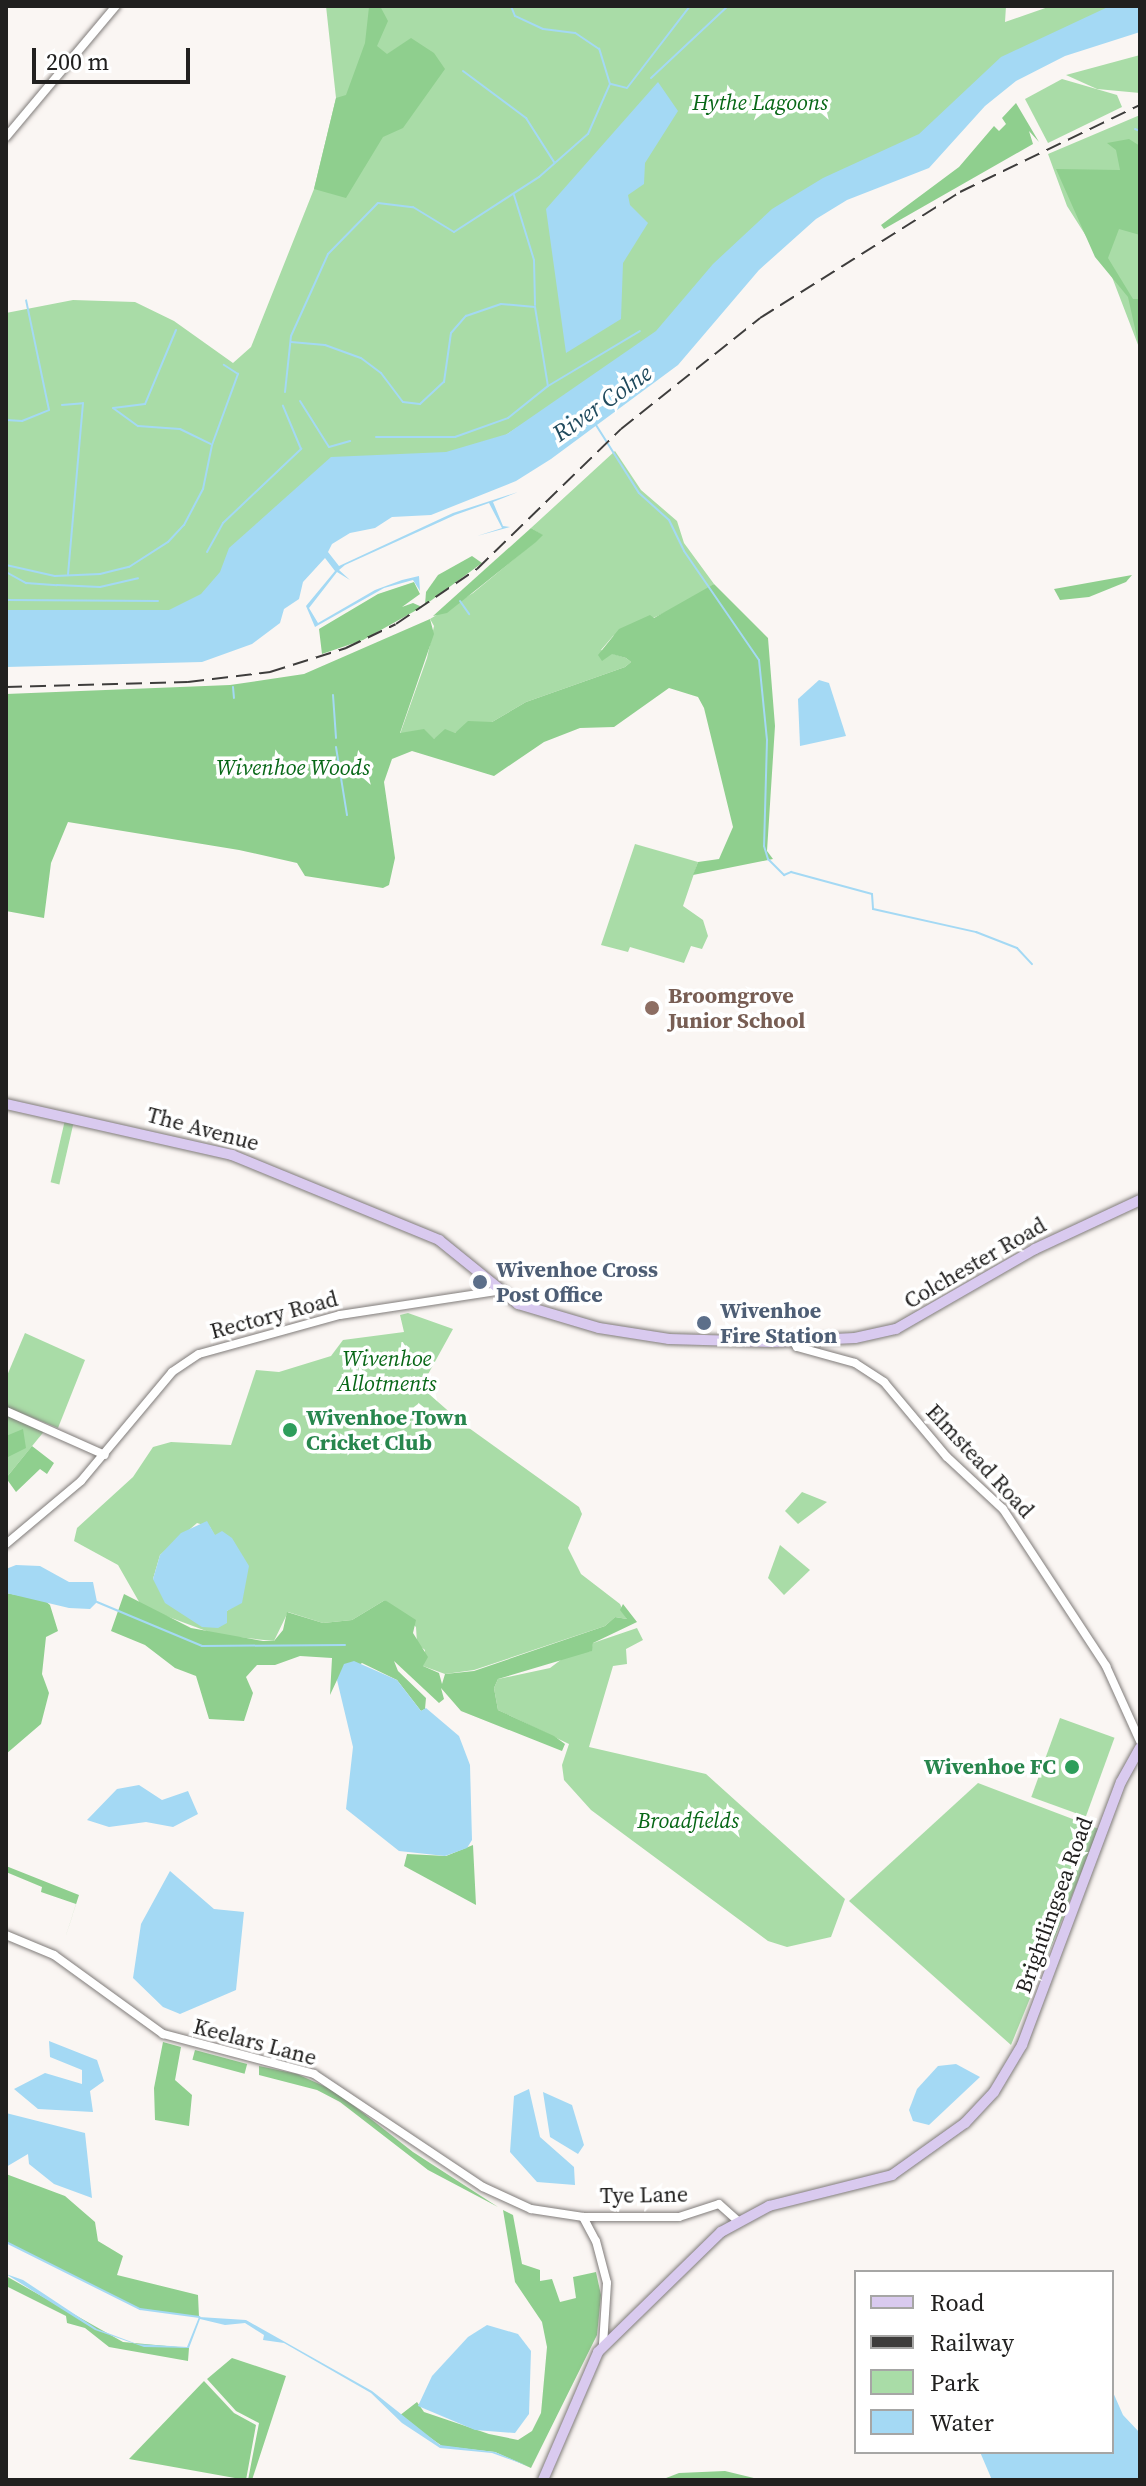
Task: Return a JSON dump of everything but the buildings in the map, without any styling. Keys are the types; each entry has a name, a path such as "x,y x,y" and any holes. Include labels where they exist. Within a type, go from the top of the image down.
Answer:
{"main road":[{"name":"The Avenue","path":"6,1104 209,1148 383,1215 458,1252 496,1291"},
{"name":"Colchester Road","path":"496,1291 530,1309 614,1331 669,1339 793,1341 865,1336 906,1326 1022,1256 1140,1200"},
{"name":"Brightlingsea Road","path":"737,2220 778,2204 877,2181 914,2162 971,2117 1005,2077 1037,2008 1125,1772 1140,1748"},
{"path":"543,2480 594,2358 603,2345 737,2220"}],"street":[{"path":"6,137 116,6"},
{"name":"Rectory Road","path":"6,1544 105,1455 172,1372 209,1350 340,1315 496,1291"},
{"name":"Elmstead Road","path":"793,1341 797,1347 855,1363 884,1382 947,1457 1003,1509 1106,1666 1140,1741"},
{"path":"6,1411 105,1455"},
{"name":"Keelars Lane","path":"6,1935 54,1955 167,2036 314,2074 483,2187 531,2209 583,2217"},
{"name":"Tye Lane","path":"603,2345 607,2283 596,2241 583,2217 679,2217 719,2204 737,2220"}],"green space":[{"name":"Hythe Lagoons","path":"326,6 1006,6 1005,22 1051,6 1125,6 956,115 874,159 688,317 441,477 226,605 6,633 6,313 73,300 135,302 174,321 233,363 251,347 314,189 336,98"},
{"path":"380,6 388,21 377,46 387,54 411,38 434,53 445,69 403,128 383,137 346,198 314,189 336,98 346,95 365,43 369,7"},
{"path":"1140,55 1140,93 1097,89 1066,75"},
{"path":"1062,79 1117,95 1122,107 1048,143 1025,99"},
{"path":"1016,103 1039,142 1029,131 1033,144 884,229 881,225 959,167 994,126 999,131 1006,124 1002,118"},
{"path":"1140,115 1140,350 1112,277 1067,206 1048,154"},
{"path":"1129,139 1140,146 1140,235 1119,229 1108,258 1133,299 1139,299 1138,342 1128,297 1095,257 1056,169 1120,170 1116,150 1107,143"},
{"path":"615,451 641,490 677,521 684,543 714,584 693,600 613,636 601,650 626,658 631,662 625,667 526,702 492,722 434,739 400,734 427,658 434,626 430,619 473,593 536,541 542,535 531,528"},
{"path":"531,528 543,535 447,613 433,616"},
{"path":"472,556 482,563 425,605 426,592 438,575"},
{"path":"1132,575 1126,582 1089,597 1060,600 1054,589"},
{"path":"414,582 420,594 402,607 413,603 422,607 363,640 322,654 319,629 378,594"},
{"name":"Wivenhoe Woods","path":"714,584 768,638 775,726 767,851 773,859 693,875 698,862 719,859 733,827 704,708 698,697 669,688 614,727 580,728 544,742 494,776 412,751 392,759 384,782 395,858 389,885 383,888 305,876 297,863 239,850 68,822 51,863 44,918 6,911 6,694 230,685 304,674 430,619 434,634 400,733 424,729 434,739 445,729 455,733 468,721 492,722 526,702 625,667 631,662 626,658 612,654 602,661 598,655 619,629 650,615 654,618"},
{"path":"635,844 698,862 683,906 703,920 708,936 702,949 691,946 684,963 630,947 628,952 601,945"},
{"path":"65,1120 74,1122 59,1184 51,1182"},
{"name":"Wivenhoe Allotments","path":"408,1313 453,1329 421,1387 462,1423 579,1507 582,1514 568,1548 581,1574 620,1604 627,1619 615,1617 605,1626 474,1670 445,1674 423,1666 425,1650 417,1644 416,1627 385,1600 352,1620 323,1623 288,1612 274,1641 217,1635 142,1607 118,1565 74,1541 77,1528 133,1477 153,1447 171,1442 231,1445 256,1370 279,1372 331,1356 343,1340 404,1332 400,1315","holes":["197,1523 210,1527 236,1604 227,1611 153,1579 160,1555"]},
{"path":"25,1333 85,1360 58,1428 6,1407 6,1378"},
{"path":"6,1414 46,1429 6,1478"},
{"path":"23,1429 26,1448 6,1458 6,1436"},
{"path":"32,1446 54,1463 47,1474 40,1469 16,1492 6,1478"},
{"path":"802,1492 827,1502 798,1524 785,1511"},
{"path":"780,1545 810,1570 784,1595 768,1578"},
{"path":"6,1593 44,1600 50,1605 58,1631 46,1637 42,1674 49,1693 41,1724 6,1754"},
{"path":"124,1594 191,1628 263,1641 274,1641 283,1630 287,1612 323,1623 352,1620 385,1600 416,1620 413,1633 428,1657 423,1666 439,1673 442,1684 445,1674 474,1671 605,1626 615,1617 627,1619 620,1610 623,1604 637,1622 593,1643 592,1651 498,1679 494,1688 498,1710 554,1736 565,1744 562,1751 461,1711 441,1688 444,1699 439,1703 394,1661 398,1671 426,1698 425,1709 421,1711 397,1680 362,1663 337,1680 330,1695 332,1658 300,1656 275,1665 257,1665 246,1677 253,1693 244,1721 209,1719 196,1676 175,1668 145,1645 111,1631"},
{"name":"Broadfields","path":"637,1628 643,1640 626,1649 627,1664 613,1666 589,1747 706,1774 845,1899 831,1937 787,1947 768,1941 591,1810 564,1780 562,1765 569,1744 498,1710 494,1688 498,1679 550,1668 566,1656 591,1651 593,1643"},
{"name":"Wivenhoe FC","path":"1060,1718 1115,1738 1086,1817 1031,1797"},
{"path":"978,1783 1099,1829 1011,2045 849,1901"},
{"path":"473,1845 476,1905 404,1866 407,1854 446,1856"},
{"path":"6,1866 79,1895 61,1951 76,1904 41,1892 42,1887 6,1872"},
{"path":"163,2042 181,2047 175,2080 192,2095 189,2126 155,2120 154,2088"},
{"path":"195,2050 247,2064 245,2074 192,2060"},
{"path":"259,2066 297,2074 335,2091 413,2152 498,2207 428,2170 340,2102 317,2090 259,2075"},
{"path":"6,2174 65,2196 95,2222 98,2241 123,2256 117,2275 198,2295 199,2317 140,2309 6,2242"},
{"path":"503,2210 513,2215 522,2264 540,2270 540,2281 552,2279 560,2302 576,2298 573,2277 596,2272 601,2295 597,2335 531,2468 495,2452 442,2446 399,2416 417,2402 424,2412 489,2434 518,2440 532,2431 541,2413 547,2347 542,2322 515,2282"},
{"path":"6,2276 123,2342 189,2348 188,2361 109,2347 85,2328 67,2323 66,2316 6,2286"},
{"path":"232,2358 286,2376 252,2480 248,2480 259,2423 236,2411 207,2379"},
{"path":"204,2381 234,2413 256,2425 246,2480 129,2459"},
{"path":"725,2471 762,2480 661,2480 679,2473"}],"water":[{"name":"River Colne","path":"1110,6 1140,6 1140,32 1065,56 1016,81 985,106 929,168 847,200 816,219 759,270 678,365 551,459 516,481 431,515 392,517 375,528 350,533 332,544 328,552 339,566 453,513 518,492 493,502 503,526 510,527 477,536 502,528 489,503 455,515 345,565 339,570 350,580 337,572 309,608 318,623 375,590 402,580 419,576 420,591 413,580 384,588 315,627 306,606 335,571 325,558 303,582 299,599 284,609 280,623 252,644 202,662 6,667 6,610 169,610 201,594 220,572 229,548 331,457 446,452 507,434 656,331 713,264 772,209 823,178 919,134 1001,57"},
{"path":"658,82 678,111 645,163 644,184 628,195 630,205 648,223 623,263 621,319 566,353 546,209"},
{"path":"819,680 829,683 846,736 800,746 798,699"},
{"path":"207,1521 215,1535 222,1531 232,1538 249,1566 242,1603 227,1611 227,1623 218,1628 202,1627 165,1603 153,1579 160,1555 181,1533"},
{"path":"16,1565 40,1566 69,1582 93,1582 97,1602 90,1609 69,1608 6,1593 6,1569"},
{"path":"354,1661 397,1680 421,1711 426,1708 459,1736 470,1765 472,1840 467,1848 445,1856 399,1851 346,1809 353,1747 337,1680 344,1664"},
{"path":"139,1785 162,1800 188,1791 198,1814 173,1827 146,1822 109,1827 87,1820 117,1789"},
{"path":"170,1871 214,1909 244,1912 236,1990 180,2014 163,2007 133,1978 141,1924"},
{"path":"49,2041 97,2060 104,2081 90,2091 93,2112 38,2109 14,2089 45,2073 82,2084 82,2070 50,2057"},
{"path":"956,2064 980,2077 929,2125 913,2121 909,2110 917,2089 938,2066"},
{"path":"529,2089 540,2137 574,2167 575,2185 537,2182 510,2152 514,2096"},
{"path":"543,2092 572,2105 584,2145 578,2154 550,2137"},
{"path":"6,2113 85,2133 92,2198 54,2184 29,2164 28,2154 6,2167"},
{"path":"6,2274 23,2280 97,2329 137,2344 187,2347 199,2317 246,2320 372,2391 440,2445 495,2452 528,2466 492,2453 440,2448 402,2423 371,2393 284,2343 263,2340 264,2335 245,2323 225,2325 200,2319 189,2348 144,2347 95,2330"},
{"path":"487,2325 518,2334 531,2351 529,2414 515,2433 475,2430 418,2406 432,2376 468,2337"},
{"path":"1114,2395 1123,2415 1140,2433 1140,2480 992,2480 981,2454 1114,2454"}],"waterway":[{"path":"285,392 291,336 328,254 378,203 413,207 454,232 539,177 588,134 610,84 599,49 575,33 543,29 515,16 511,6"},
{"path":"611,84 627,88 690,6"},
{"path":"651,78 728,6"},
{"path":"463,71 526,118 554,162"},
{"path":"1135,129 1140,131"},
{"path":"514,195 534,260 535,305"},
{"path":"6,420 22,421 49,410 26,300"},
{"path":"291,342 325,345 361,358 381,373 403,402 420,404 444,382 451,333 466,316 501,304 535,307 548,386 640,331"},
{"path":"176,330 145,404 113,408 138,426 180,429 211,444"},
{"path":"6,565 55,576 100,574 129,567 168,542 184,525 203,489 212,445 238,374 224,365"},
{"path":"376,437 455,437 508,418 548,386"},
{"path":"300,401 329,447 350,441"},
{"path":"62,405 83,403 68,574"},
{"path":"207,552 223,523 301,449 283,406"},
{"name":"River Colne","path":"596,425 639,493 669,520 684,551 759,660 767,740 764,846 768,859 784,875 791,872 872,894 873,909 976,932 1017,948 1032,964"},
{"path":"6,572 26,583 100,587 138,578"},
{"path":"6,600 158,601"},
{"path":"460,601 469,614"},
{"path":"233,687 234,698"},
{"path":"333,695 336,738"},
{"path":"336,747 347,815"},
{"path":"97,1602 202,1646 345,1645"},
{"path":"6,2242 140,2309 199,2317"}],"railway":[{"path":"6,687 188,682 270,672 346,648 396,624 477,569 621,429 760,318 960,192 1140,105"}],"place":[{"name":"Broomgrove Junior School","path":"652,1008"},
{"name":"Wivenhoe Cross Post Office","path":"480,1282"},
{"name":"Wivenhoe Fire Station","path":"704,1323"},
{"name":"Wivenhoe Town Cricket Club","path":"290,1430"},
{"name":"Wivenhoe FC","path":"1072,1767"}]}
